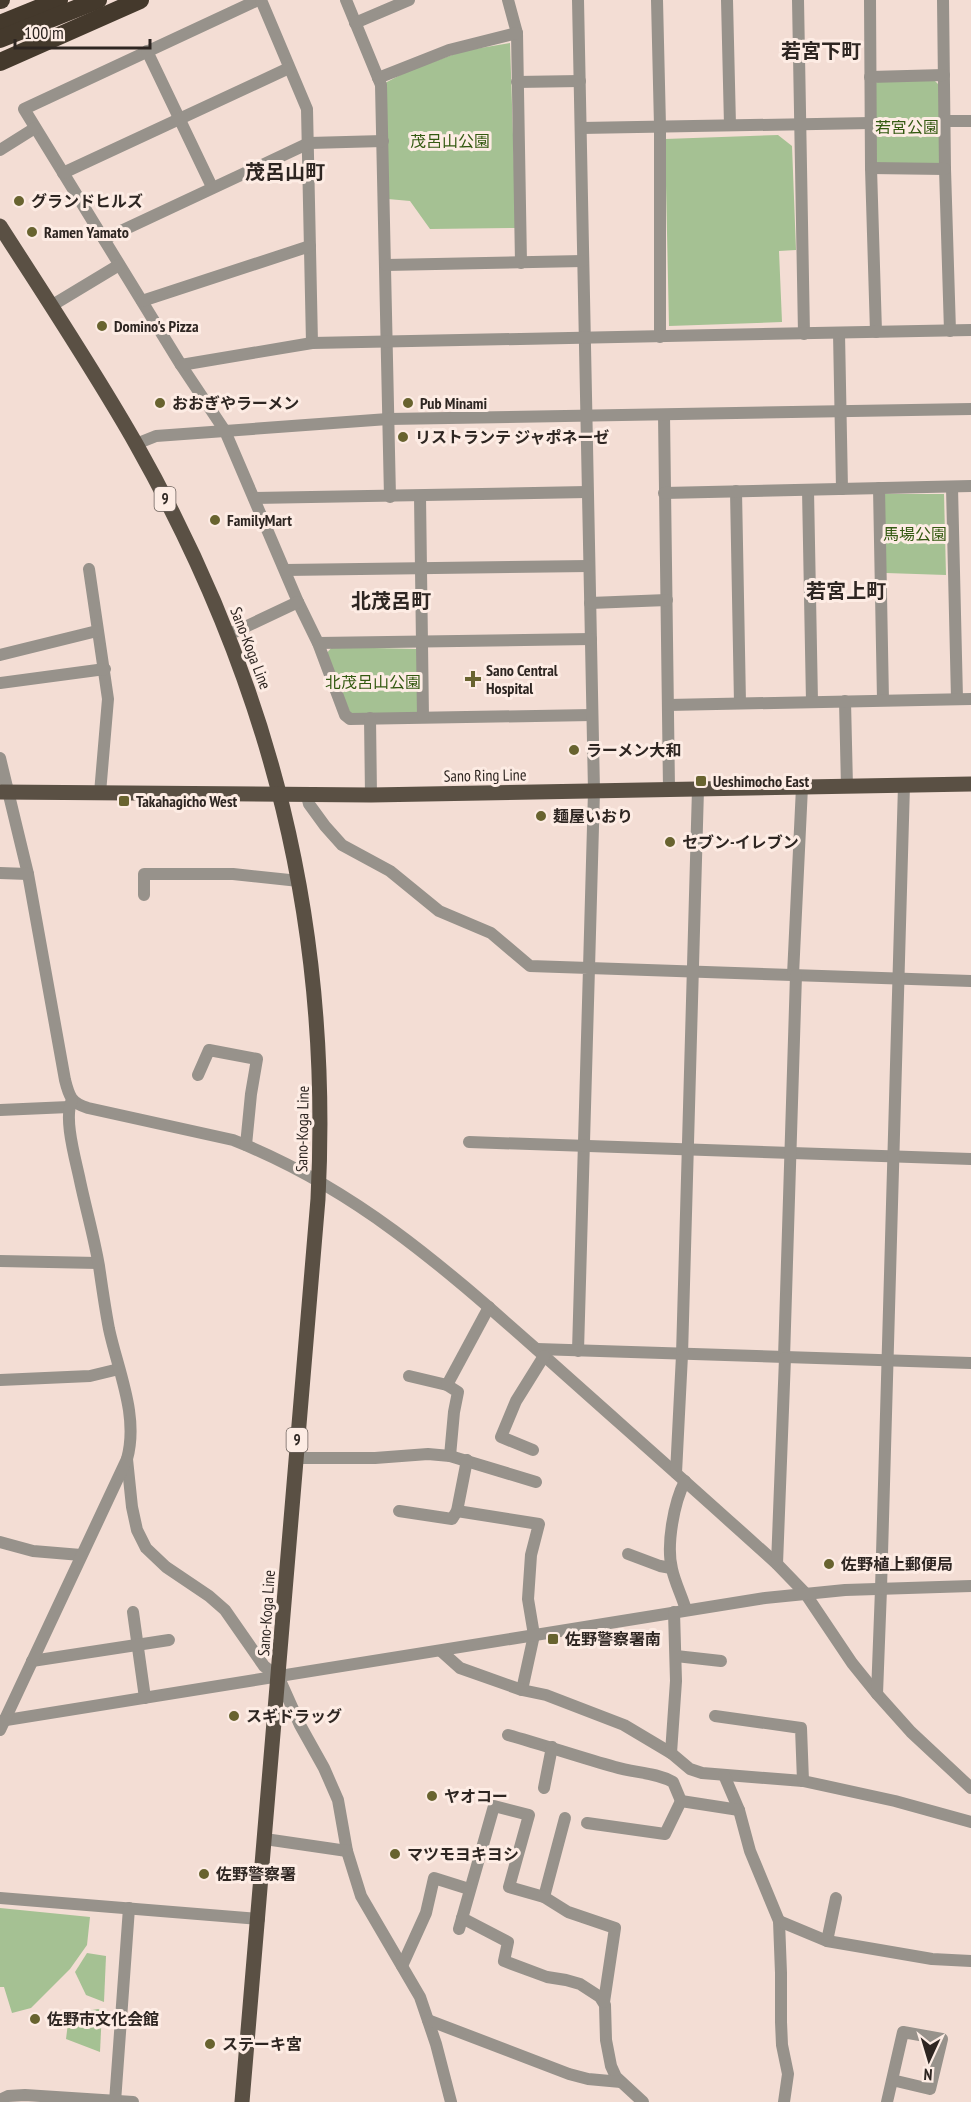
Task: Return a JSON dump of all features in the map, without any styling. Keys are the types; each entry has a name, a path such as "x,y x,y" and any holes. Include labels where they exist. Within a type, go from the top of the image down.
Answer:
{"highway":[{"path":"0,24 58,0"},
{"path":"0,39 98,0"},
{"path":"0,62 141,0"}],"main road":[{"name":"Sano-Koga Line","path":"0,226 136,444 203,577 228,635 265,739 280,796 299,880 312,964 320,1048 319,1181 243,2102"},
{"name":"Sano Ring Line","path":"4,792 307,796 971,784"}],"street":[{"path":"312,343 309,142 306,109 259,0 24,109 181,365 225,431 298,602 318,643 345,715 350,719 592,715"},
{"path":"345,0 381,85 390,497"},
{"path":"355,23 409,0"},
{"path":"508,0 517,33 521,263"},
{"path":"578,0 594,791 578,1351"},
{"path":"657,0 660,126 660,337"},
{"path":"728,0 730,125"},
{"path":"798,0 804,334"},
{"path":"870,0 871,168 876,332"},
{"path":"943,0 950,331"},
{"path":"378,78 448,50 517,33"},
{"path":"147,51 213,187"},
{"path":"63,173 289,68"},
{"path":"870,77 944,75"},
{"path":"517,82 580,81"},
{"path":"944,121 971,121"},
{"path":"581,128 871,123"},
{"path":"0,150 35,128"},
{"path":"104,239 309,142 383,141"},
{"path":"871,168 945,169"},
{"path":"142,301 310,246"},
{"path":"386,265 583,261"},
{"path":"51,306 119,264"},
{"path":"181,365 312,343 971,330"},
{"path":"838,333 842,489"},
{"path":"136,444 156,436 388,419 971,409"},
{"path":"664,415 669,789"},
{"path":"952,486 957,699"},
{"path":"664,493 971,486"},
{"path":"879,488 883,700"},
{"path":"808,490 812,702"},
{"path":"736,491 740,703"},
{"path":"254,498 587,492"},
{"path":"420,496 423,717"},
{"path":"285,570 589,566"},
{"path":"89,569 108,699 100,793"},
{"path":"590,603 667,600"},
{"path":"228,635 298,602"},
{"path":"0,655 97,631"},
{"path":"318,643 591,639"},
{"path":"0,683 105,669"},
{"path":"668,705 971,699"},
{"path":"845,701 847,787"},
{"path":"370,718 371,795"},
{"path":"0,758 4,792 28,874 69,1095 75,1156 98,1263 109,1328 132,1426 131,1446 127,1459 1,1724"},
{"path":"877,1694 904,785"},
{"path":"777,1564 802,787"},
{"path":"671,1753 680,1611 671,1568 671,1542 680,1477 698,789"},
{"path":"307,796 309,804 342,845 390,871 439,911 491,933 530,966 971,981"},
{"path":"0,873 28,874"},
{"path":"144,895 144,874 233,873 299,880"},
{"path":"198,1075 209,1050 257,1059 246,1145"},
{"path":"0,1110 70,1104 233,1140 319,1181 394,1228 489,1307 777,1564 805,1593 852,1663 877,1694 910,1732 971,1788"},
{"path":"468,1142 971,1159"},
{"path":"0,1261 98,1263"},
{"path":"447,1386 489,1307"},
{"path":"540,1353 578,1351 971,1363"},
{"path":"534,1450 501,1437 540,1353"},
{"path":"0,1380 90,1376 119,1369"},
{"path":"409,1376 447,1386 458,1392 450,1456"},
{"path":"296,1458 375,1458 428,1454 450,1456 536,1482"},
{"path":"127,1459 137,1530 147,1548 166,1567 209,1596 225,1610 264,1666 279,1677 300,1725 324,1768 338,1800 347,1851 361,1896 420,1997 452,2102"},
{"path":"399,1511 452,1519 456,1511 466,1460"},
{"path":"456,1511 539,1524 531,1555 528,1599 534,1635 522,1690"},
{"path":"0,1542 33,1551 81,1555"},
{"path":"628,1554 671,1568"},
{"path":"1,1724 145,1698 680,1611 805,1593 971,1586"},
{"path":"133,1612 145,1698"},
{"path":"32,1660 169,1640"},
{"path":"441,1651 460,1668 522,1690 546,1695 624,1725 671,1753 690,1769 702,1773 803,1781 895,1801 971,1822"},
{"path":"676,1656 721,1660"},
{"path":"715,1716 801,1728 803,1781"},
{"path":"508,1735 617,1768 664,1777 673,1782 681,1801 665,1834 587,1823"},
{"path":"544,1788 552,1747"},
{"path":"724,1775 739,1810 750,1851 779,1921 782,2045 788,2074 784,2102"},
{"path":"681,1801 739,1810"},
{"path":"604,2002 580,1984 547,1977 504,1961 508,1942 460,1923 494,1806 529,1815 509,1887 544,1897 567,1912 615,1928 604,2002 608,2055 616,2078 643,2102"},
{"path":"544,1897 565,1818"},
{"path":"265,1839 347,1851"},
{"path":"402,1966 426,1913 434,1878 469,1889"},
{"path":"0,1898 259,1919"},
{"path":"827,1941 836,1898"},
{"path":"115,2101 129,1908"},
{"path":"779,1921 827,1941 932,1959 971,1961"},
{"path":"428,2020 569,2074 588,2079 621,2082"},
{"path":"887,2102 890,2090 892,2079 903,2032 942,2039 930,2089 892,2080"},
{"path":"0,2100 8,2096 46,2096 133,2102"}],"green space":[{"name":"茂呂山公園","path":"510,43 516,228 430,229 410,201 388,199 385,83 408,71 463,51"},
{"name":"若宮公園","path":"879,81 935,81 940,86 943,167 873,167 873,85"},
{"path":"778,135 792,146 796,250 779,251 782,322 669,326 665,139"},
{"name":"馬場公園","path":"884,494 944,494 946,575 886,573"},
{"name":"北茂呂山公園","path":"332,647 417,649 419,714 351,715 326,654"},
{"path":"0,1908 90,1917 87,1945 70,1969 31,2008 12,2013 4,1987 0,1987"},
{"path":"87,1953 106,1956 104,2002 86,1995 75,1972"},
{"path":"102,2010 100,2052 66,2039 68,2023 75,2013"}],"place":[{"name":"グランドヒルズ","path":"19,201"},
{"name":"Ramen Yamato","path":"32,232"},
{"name":"Domino's Pizza","path":"102,326"},
{"name":"おおぎやラーメン","path":"160,403"},
{"name":"Pub Minami","path":"408,403"},
{"name":"リストランテ ジャポネーゼ","path":"403,437"},
{"name":"FamilyMart","path":"215,520"},
{"name":"Sano Central Hospital","path":"473,679"},
{"name":"ラーメン大和","path":"574,750"},
{"name":"Ueshimocho East","path":"701,781"},
{"name":"Takahagicho West","path":"124,801"},
{"name":"麺屋いおり","path":"541,816"},
{"name":"セブン-イレブン","path":"670,842"},
{"name":"佐野植上郵便局","path":"829,1564"},
{"name":"佐野警察署南","path":"553,1639"},
{"name":"スギドラッグ","path":"234,1716"},
{"name":"ヤオコー","path":"432,1796"},
{"name":"マツモヨキヨシ","path":"395,1854"},
{"name":"佐野警察署","path":"204,1874"},
{"name":"佐野市文化会館","path":"35,2019"},
{"name":"ステーキ宮","path":"210,2044"}],"district":[{"name":"若宮下町","path":"821,51"},
{"name":"茂呂山町","path":"285,172"},
{"name":"若宮上町","path":"846,591"},
{"name":"北茂呂町","path":"391,601"}]}
